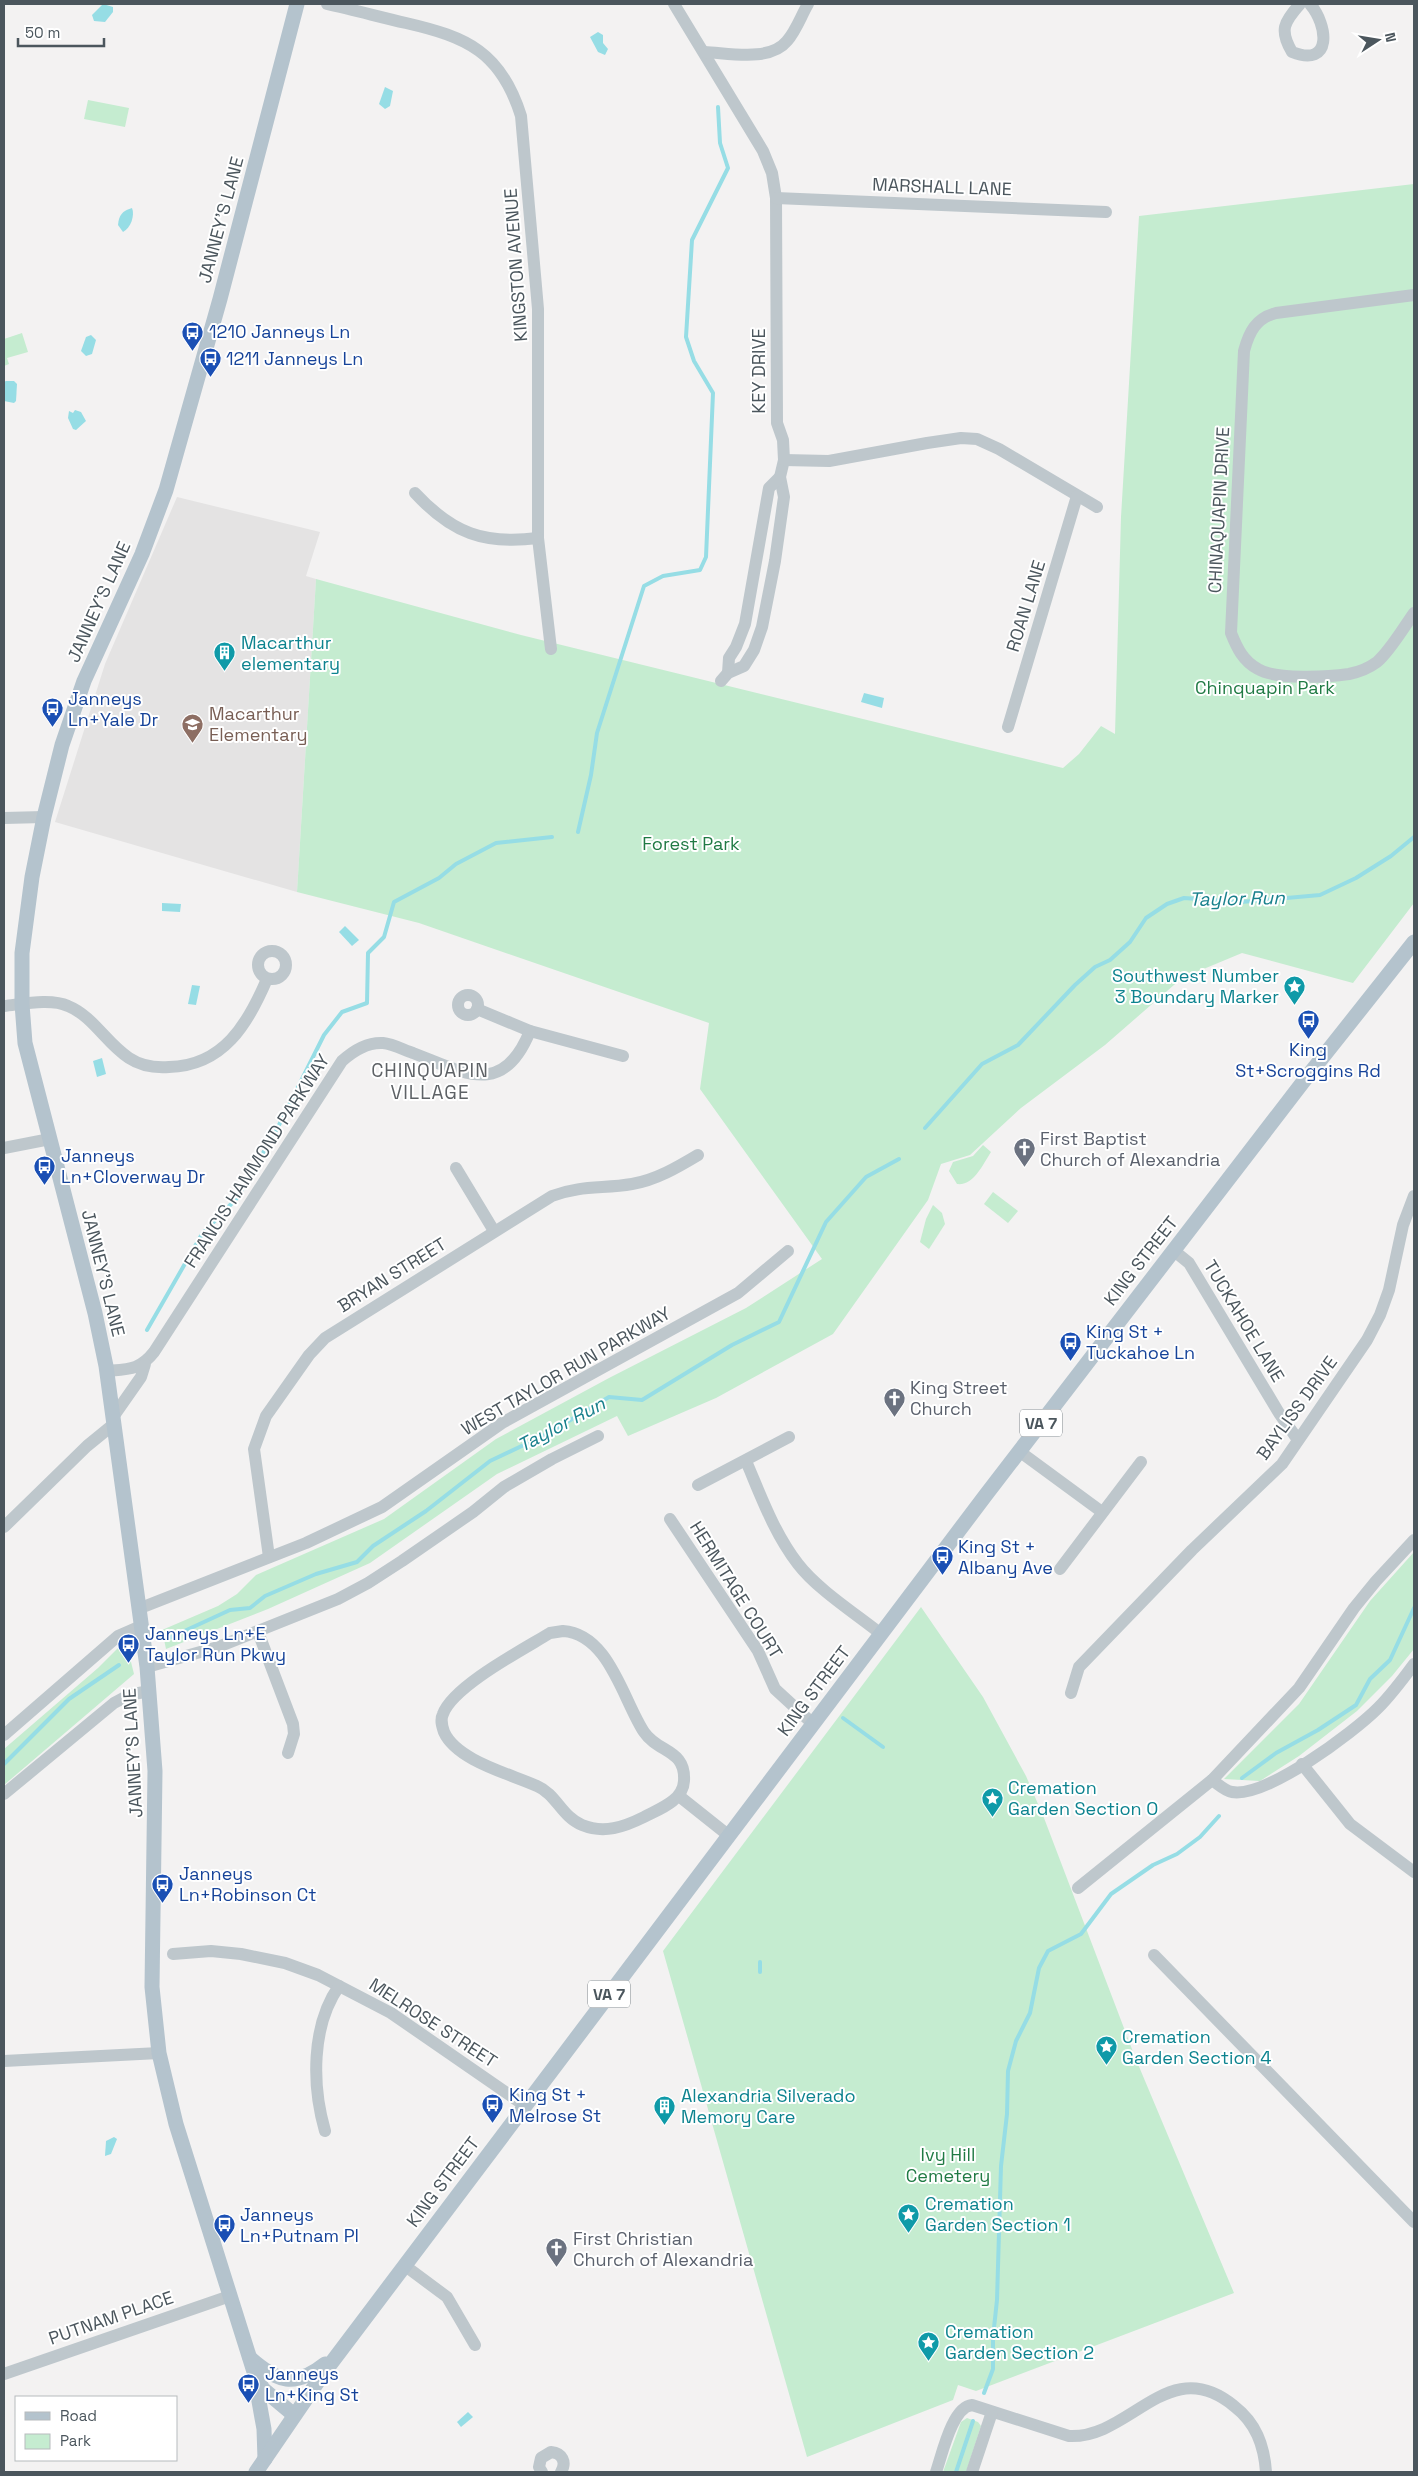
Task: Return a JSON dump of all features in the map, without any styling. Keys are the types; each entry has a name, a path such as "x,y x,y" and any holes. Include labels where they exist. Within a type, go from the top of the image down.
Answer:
{"main road":[{"name":"JANNEY'S LANE","path":"294,2415 263,2389 255,2375 176,2124 159,2053 152,1987 156,1817 147,1667 114,1421 95,1313 25,1043 22,1004 22,952 26,917 44,817 62,745 84,681 145,548 166,490 220,299 297,4"},
{"name":"KING STREET","path":"256,2472 337,2355 812,1723 1173,1250 1414,942"},
{"path":"248,2356 272,2375 290,2380 308,2376 337,2355"},
{"path":"255,2375 264,2429 265,2459"}],"street":[{"name":"KINGSTON AVENUE","path":"327,4 434,28 472,45 488,58 510,85 521,116 536,275 540,353 538,538 551,649"},
{"name":"KEY DRIVE","path":"674,4 705,52 763,151 772,173 776,198 777,423 783,440 784,460"},
{"path":"705,52 754,54 777,49 789,39 808,4"},
{"path":"1300,4 1287,19 1284,35 1292,52 1305,57 1313,55 1322,48 1325,36 1322,23 1310,4"},
{"name":"MARSHALL LANE","path":"776,198 1106,212"},
{"name":"CHINAQUAPIN DRIVE","path":"1414,295 1276,313 1258,322 1248,336 1244,352 1231,633 1237,649 1258,670 1272,674 1297,676 1349,674 1364,670 1378,661 1414,613"},
{"path":"780,477 769,488 745,624 736,647 729,658 724,677 744,666 754,650 762,627 782,518 784,497 780,477 784,460 829,461 927,443 961,438 977,439 999,449 1097,508"},
{"path":"415,493 433,511 455,527 476,537 500,541 538,538"},
{"name":"ROAN LANE","path":"1008,726 1077,496"},
{"path":"4,818 44,817"},
{"path":"4,1006 57,1003 67,1005 87,1018 104,1037 130,1059 147,1066 175,1067 202,1061 223,1049 238,1033 267,978"},
{"path":"477,1009 530,1031 622,1056"},
{"name":"FRANCIS HAMMOND PARKWAY","path":"4,1527 114,1421 140,1377 145,1364 342,1061 352,1052 382,1043 468,1074 488,1074 502,1070 513,1063 522,1051 530,1031"},
{"path":"4,1148 50,1139"},
{"name":"BRYAN STREET","path":"269,1557 254,1449 266,1416 317,1344 552,1196 578,1188 633,1184 674,1170 698,1155"},
{"path":"456,1168 494,1231"},
{"name":"BAYLISS DRIVE","path":"1071,1693 1079,1667 1192,1550 1282,1464 1367,1340 1380,1315 1389,1290 1403,1225 1414,1196"},
{"name":"TUCKAHOE LANE","path":"1173,1250 1189,1263 1279,1413 1298,1440"},
{"name":"WEST TAYLOR RUN PARKWAY","path":"138,1609 196,1588 306,1543 382,1507 502,1424 738,1294 788,1251"},
{"path":"106,1371 126,1370 145,1364"},
{"path":"147,1667 218,1647 338,1599 368,1583 473,1512 504,1487 552,1459 598,1436"},
{"path":"698,1485 746,1461 789,1436"},
{"path":"1019,1451 1102,1512"},
{"path":"746,1461 771,1520 798,1564 813,1579 881,1634"},
{"path":"1060,1569 1141,1462"},
{"name":"HERMITAGE COURT","path":"670,1519 758,1652 775,1689 812,1723"},
{"path":"1078,1888 1212,1780 1299,1688 1354,1608 1414,1540"},
{"path":"4,1735 118,1636 141,1626"},
{"path":"572,1631 592,1644 613,1671 647,1737 679,1759 684,1779 679,1796 660,1809 623,1827 597,1829 581,1825 570,1818 548,1792 538,1786 492,1770 454,1744 441,1724 443,1713 465,1687 479,1676 550,1633 572,1631"},
{"path":"258,1632 293,1724 294,1734 288,1753"},
{"path":"1212,1780 1228,1791 1246,1791 1271,1784 1350,1732 1377,1709 1414,1664"},
{"path":"4,1794 114,1703 130,1695 149,1691"},
{"path":"1302,1764 1350,1824 1414,1872"},
{"path":"679,1796 728,1835"},
{"name":"MELROSE STREET","path":"173,1954 211,1951 263,1958 300,1968 391,2012 524,2105"},
{"path":"1154,1955 1414,2222"},
{"path":"325,2131 318,2104 318,2048 330,1999 339,1986"},
{"path":"4,2061 159,2053"},
{"path":"404,2265 447,2298 475,2344"},
{"name":"PUTNAM PLACE","path":"4,2374 230,2296"},
{"path":"936,2472 956,2415 962,2408 972,2405 1069,2436 1079,2436 1089,2435 1105,2427 1162,2394 1185,2387 1214,2393 1230,2402 1251,2422 1261,2441 1266,2472"},
{"path":"972,2472 992,2412"},
{"path":"542,2472 539,2467 540,2458 550,2452 558,2454 563,2460 561,2472"}],"shaded area":[{"name":"Macarthur Elementary","path":"177,497 320,532 306,576 316,579 297,892 55,822 105,664"}],"green space":[{"path":"88,100 129,108 125,127 84,119"},
{"path":"1414,184 1414,903 1353,983 1242,953 1182,978 1105,1045 1021,1108 970,1155 941,1164 928,1200 833,1334 716,1398 628,1436 617,1416 497,1474 370,1563 268,1609 166,1649 162,1630 218,1606 237,1594 256,1575 384,1519 496,1439 609,1378 746,1308 822,1259 700,1089 709,1023 419,923 297,892 316,579 521,635 1063,768 1079,754 1101,726 1115,734 1121,517 1139,216"},
{"path":"22,333 28,352 7,358 9,364 4,366 4,339"},
{"path":"983,1145 991,1152 981,1168 968,1182 957,1184 949,1171 953,1162 973,1156"},
{"path":"993,1192 1018,1211 1008,1223 984,1204"},
{"path":"933,1205 942,1213 945,1224 929,1249 920,1242 926,1219"},
{"path":"1414,1552 1414,1649 1392,1676 1357,1711 1299,1756 1260,1781 1224,1779 1299,1704 1370,1601"},
{"name":"Ivy Hill Cemetery","path":"921,1607 983,1697 1026,1776 1044,1818 1135,2057 1234,2293 976,2391 958,2385 953,2400 807,2457 663,1951"},
{"path":"120,1646 127,1646 134,1674 4,1785 4,1749 98,1668"},
{"path":"967,2418 978,2422 981,2426 966,2472 943,2472 961,2422"}],"water":[{"path":"103,4 113,7 113,12 105,22 94,21 92,15"},
{"path":"598,32 603,35 603,43 608,49 605,55 598,52 590,37"},
{"path":"385,87 393,91 390,106 385,109 379,104"},
{"path":"132,208 132,221 123,232 118,225 119,219 123,212"},
{"path":"91,335 96,340 92,354 86,356 81,351 86,337"},
{"path":"14,381 17,384 16,401 14,403 4,401 4,382"},
{"path":"75,410 81,412 86,421 76,430 73,429 68,418 69,411 73,413"},
{"path":"864,693 884,698 882,708 861,702"},
{"path":"162,903 181,904 180,912 162,911"},
{"path":"345,926 359,940 352,946 339,932"},
{"path":"192,985 200,986 196,1005 188,1004"},
{"path":"102,1058 106,1074 97,1077 93,1061"},
{"path":"114,2137 117,2139 111,2154 105,2156 106,2141"},
{"path":"468,2412 473,2417 461,2427 457,2422"}],"waterway":[{"path":"578,832 591,775 597,733 644,586 663,576 700,570 706,557 713,393 694,361 686,337 692,240 728,168 720,143 718,107"},
{"path":"147,1330 202,1234 237,1198 278,1127 324,1035 342,1012 367,1003 368,953 384,937 394,902 439,878 456,864 496,843 552,837"},
{"name":"Taylor Run","path":"925,1128 982,1064 1018,1045 1075,985 1095,967 1110,960 1130,942 1146,918 1167,904 1184,898 1241,902 1320,895 1356,878 1391,856 1414,837"},
{"name":"Taylor Run","path":"167,1639 230,1610 250,1608 265,1596 316,1574 357,1562 373,1546 426,1511 490,1461 547,1434 609,1397 642,1400 732,1345 779,1322 826,1222 866,1177 899,1159"},
{"path":"1242,1778 1276,1753 1318,1730 1356,1705 1370,1679 1390,1660 1414,1608"},
{"name":"Taylor Run","path":"4,1764 69,1699 119,1665"},
{"path":"843,1718 883,1747"},
{"path":"984,2393 993,2369 1001,2166 1007,2114 1008,2071 1016,2041 1030,2013 1039,1968 1048,1951 1081,1934 1111,1894 1153,1865 1177,1854 1200,1837 1219,1816"},
{"path":"760,1962 760,1972"},
{"path":"956,2472 973,2421"}],"place":[{"name":"1210 Janneys Ln","path":"193,351"},
{"name":"1211 Janneys Ln","path":"210,378"},
{"name":"Macarthur elementary","path":"225,672"},
{"name":"Janneys Ln+Yale Dr","path":"52,728"},
{"name":"Macarthur Elementary","path":"193,743"},
{"name":"Southwest Number 3 Boundary Marker","path":"1295,1005"},
{"name":"King St+Scroggins Rd","path":"1308,1039"},
{"name":"First Baptist Church of Alexandria","path":"1024,1168"},
{"name":"Janneys Ln+Cloverway Dr","path":"45,1185"},
{"name":"King St + Tuckahoe Ln","path":"1070,1361"},
{"name":"King Street Church","path":"894,1417"},
{"name":"King St + Albany Ave","path":"942,1576"},
{"name":"Janneys Ln+E Taylor Run Pkwy","path":"129,1663"},
{"name":"Cremation Garden Section O","path":"992,1817"},
{"name":"Janneys Ln+Robinson Ct","path":"163,1903"},
{"name":"Cremation Garden Section 4","path":"1106,2066"},
{"name":"King St + Melrose St","path":"493,2124"},
{"name":"Alexandria Silverado Memory Care","path":"665,2125"},
{"name":"Cremation Garden Section 1","path":"909,2233"},
{"name":"Janneys Ln+Putnam Pl","path":"224,2244"},
{"name":"First Christian Church of Alexandria","path":"557,2268"},
{"name":"Cremation Garden Section 2","path":"929,2361"},
{"name":"Janneys Ln+King St","path":"249,2403"}],"district":[{"name":"CHINQUAPIN VILLAGE","path":"430,1081"}],"park label":[{"name":"Chinquapin Park","path":"1265,688"},
{"name":"Forest Park","path":"691,844"}]}
